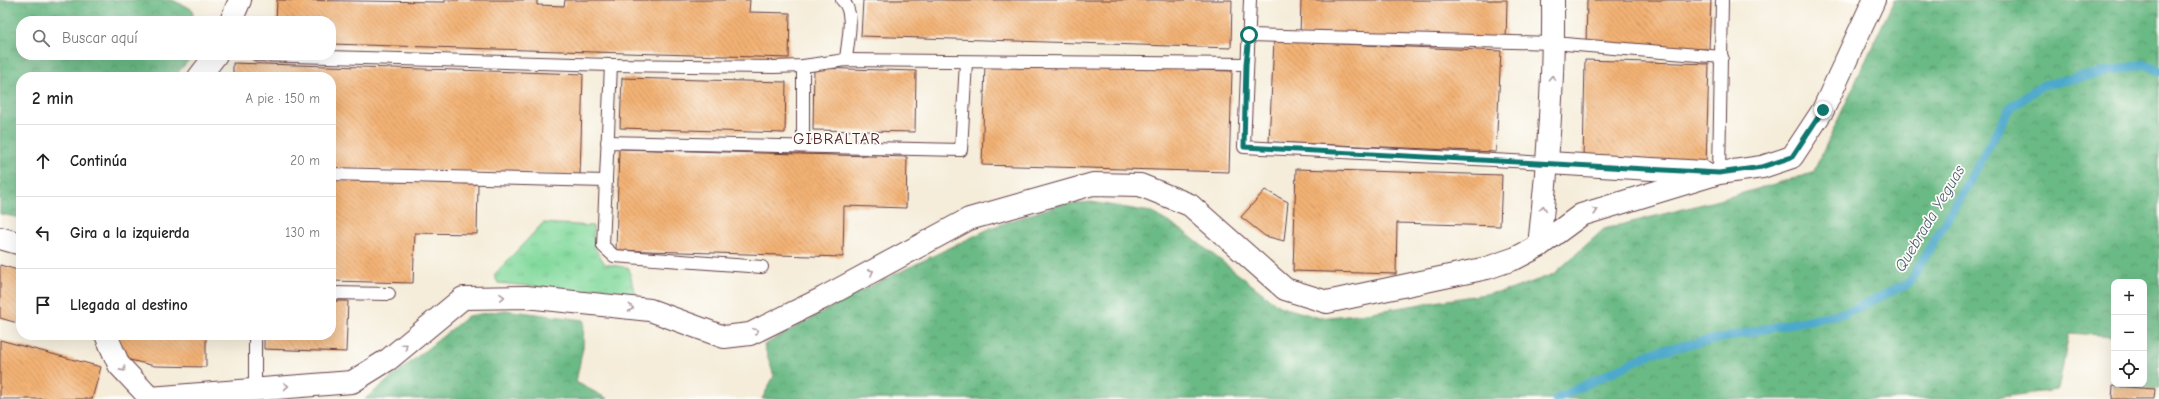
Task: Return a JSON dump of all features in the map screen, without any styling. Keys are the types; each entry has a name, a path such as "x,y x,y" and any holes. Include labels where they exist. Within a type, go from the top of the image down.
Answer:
{"street":[{"path":"233,16 240,0"},
{"path":"1539,246 1548,163 1554,43 1553,0"},
{"path":"108,340 119,365 149,398 255,388 352,382 389,360 463,298 526,297 650,310 724,337 750,334 823,298 969,219 1093,184 1140,185 1190,205 1285,289 1327,302 1487,268 1539,246 1581,215 1719,173 1762,167 1792,157 1823,110 1874,0"},
{"path":"203,72 212,60"},
{"path":"1548,163 1719,173"},
{"path":"0,238 16,243"}],"lane":[{"path":"842,0 847,4 850,18 846,60"},
{"path":"1250,0 1246,64 1244,147 1548,163"},
{"path":"1719,173 1722,0"},
{"path":"1249,35 1554,43 1722,58"},
{"path":"336,57 611,65 803,66 846,60 1246,64"},
{"path":"607,142 803,145 961,150 966,62"},
{"path":"611,65 603,246 614,256 762,267"},
{"path":"803,66 803,145"},
{"path":"336,174 606,181"},
{"path":"336,293 389,294"},
{"path":"255,340 255,388"}],"green space":[{"path":"0,0 172,0 192,9 193,16 16,16 16,60 189,60 178,72 16,72 16,217 0,214"},
{"path":"1894,0 2159,0 2159,389 2128,387 2147,387 2147,279 2111,279 2111,336 2069,333 2058,390 1983,399 762,399 774,376 764,345 860,291 993,227 1058,205 1091,202 1151,212 1183,231 1279,306 1320,318 1366,313 1510,290 1554,274 1604,229 1715,201 1813,173"},
{"path":"543,223 593,226 594,247 605,264 629,268 635,297 498,283 494,275"},
{"path":"505,310 584,320 583,347 576,382 608,399 365,399 468,316"}],"building":[{"path":"277,0 445,2 445,0 537,0 537,5 564,6 565,0 750,0 749,12 790,13 789,58 336,44 336,16 276,16"},
{"path":"863,0 1232,0 1231,48 861,36"},
{"path":"1301,0 1507,0 1506,42 1300,36"},
{"path":"1587,0 1711,0 1709,49 1586,46"},
{"path":"1274,41 1501,51 1496,152 1269,142"},
{"path":"1585,60 1709,64 1706,165 1583,161"},
{"path":"233,63 583,74 580,175 336,168 336,72 233,72"},
{"path":"985,64 1232,71 1229,172 982,165"},
{"path":"814,68 916,71 915,132 813,130"},
{"path":"622,78 786,82 785,133 620,128"},
{"path":"619,149 907,157 906,208 844,206 843,257 616,250"},
{"path":"1296,169 1502,175 1500,226 1397,223 1396,274 1293,271"},
{"path":"336,180 478,184 477,234 415,233 413,283 336,281"},
{"path":"1265,190 1288,202 1284,241 1265,236 1241,217"},
{"path":"0,265 16,270 16,323 0,318"},
{"path":"336,301 348,301 346,352 264,349 264,340 336,340"},
{"path":"0,340 101,367 92,399 0,399"},
{"path":"120,340 206,340 206,367 155,366 126,359"},
{"path":"2113,387 2155,389 2154,399 2112,399"}],"waterway":[{"name":"Quebrada Yeguas","path":"1556,399 1654,352 1848,312 1909,283 1965,189 2010,108 2043,85 2145,64 2159,71"}],"district":[{"name":"GIBRALTAR","path":"837,138"}],"route":[{"path":"1249,35 1246,64 1244,147 1719,173 1762,167 1792,157 1823,110"}]}
